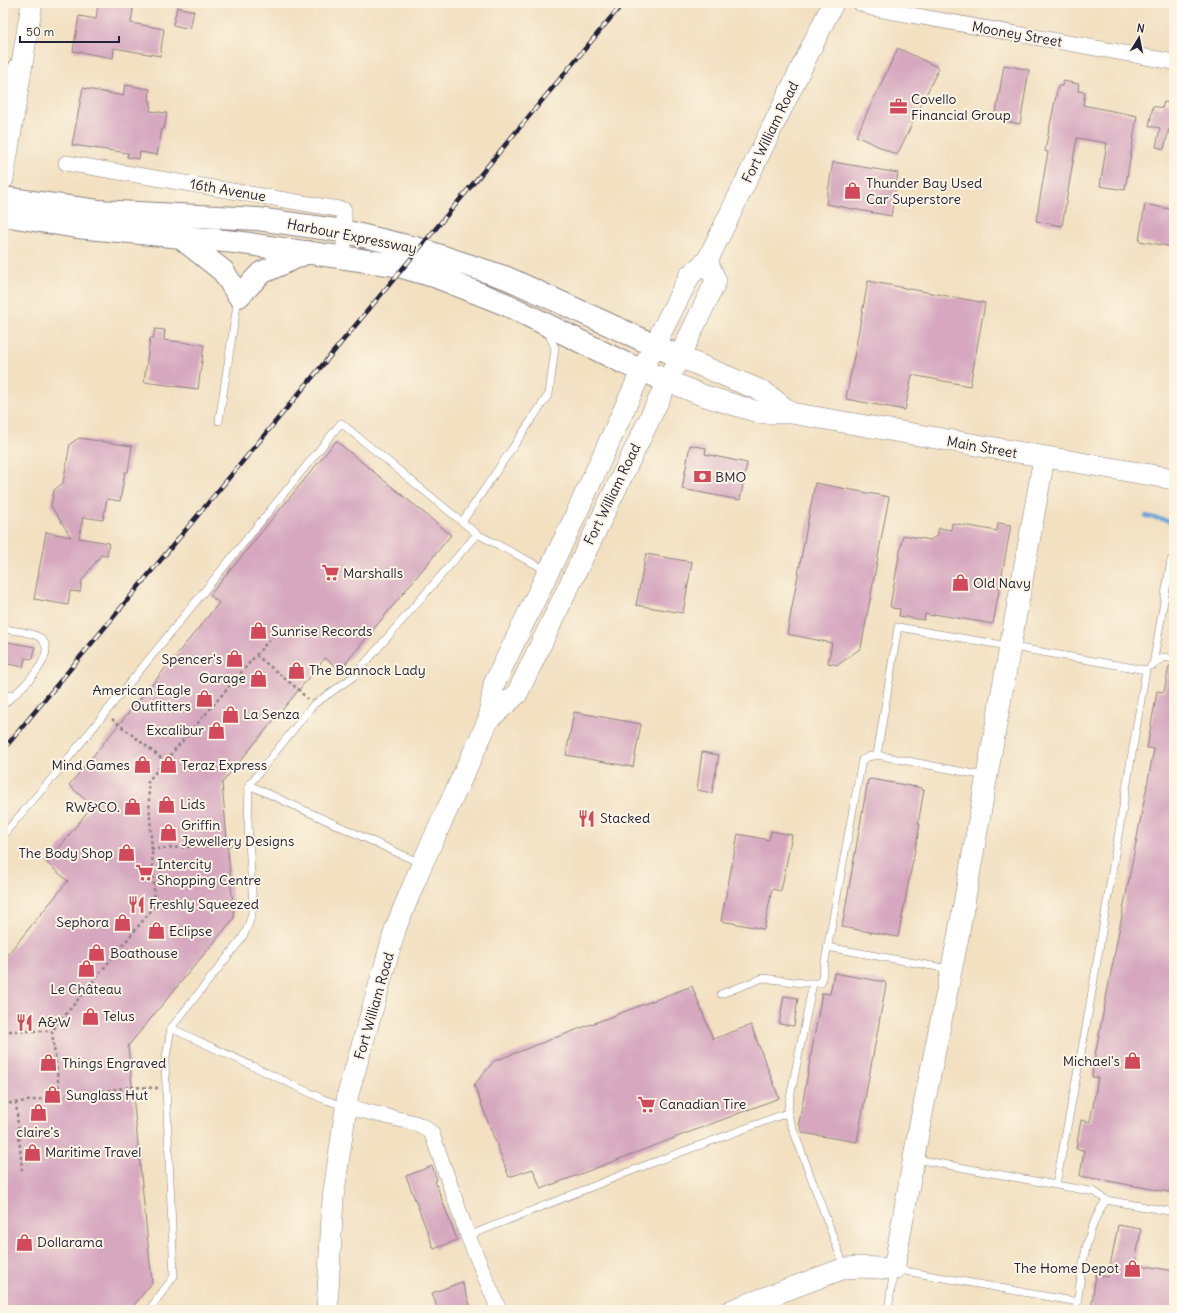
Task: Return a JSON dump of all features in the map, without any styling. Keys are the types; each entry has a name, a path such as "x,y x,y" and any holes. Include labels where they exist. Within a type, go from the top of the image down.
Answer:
{"main road":[{"path":"3,179 20,66 32,3"},
{"name":"Fort William Road","path":"327,1310 333,1198 348,1094 396,927 422,864 488,719 494,684 642,370 690,275 707,260 833,3"},
{"path":"3,102 20,66"},
{"name":"Harbour Expressway","path":"3,198 105,211 258,219 343,231 419,249 507,278 680,357"},
{"name":"Harbour Expressway","path":"3,215 77,227 344,256 395,264 437,277 505,304 624,363 668,381"},
{"path":"180,237 223,272 238,296 261,273 308,252"},
{"name":"Fort William Road","path":"488,719 517,694 593,534 680,357 716,280 707,260"},
{"name":"Main Street","path":"680,357 764,392 791,413"},
{"name":"Main Street","path":"668,381 702,395 761,413 791,413 1044,458 1174,479"},
{"path":"732,1310 845,1268 860,1266 894,1269 914,1159 952,970 1044,458"}],"street":[{"name":"Mooney Street","path":"860,3 872,8 1174,62"},
{"name":"16th Avenue","path":"66,163 344,210 344,256"},
{"path":"347,1107 415,1123 424,1127 432,1134 468,1236 498,1310"}],"lane":[{"path":"219,421 238,296"},
{"path":"462,522 549,394 555,348 545,325"},
{"path":"3,835 105,713 340,423 477,534 548,571"},
{"path":"149,1310 174,1276 165,1063 171,1028 247,931 253,907 249,785 312,705 353,677 477,534"},
{"path":"1153,665 1171,560"},
{"path":"877,756 898,627 1146,670"},
{"path":"3,629 32,634 41,638 46,647 46,656 40,668 3,705"},
{"path":"1056,1184 1086,1027 1146,670 1164,658 1174,659"},
{"path":"3,694 12,696"},
{"path":"721,994 763,978 821,983 862,760 868,757 877,756 987,776"},
{"path":"249,785 422,864"},
{"path":"827,947 952,970"},
{"path":"813,983 787,1113 845,1268"},
{"path":"171,1028 323,1099 347,1107"},
{"path":"468,1236 656,1162 787,1113"},
{"path":"914,1159 1056,1184 1095,1192 1106,1200 1174,1212"},
{"path":"1076,1310 1090,1230 1096,1213 1106,1200"},
{"path":"888,1310 894,1269 1078,1302"}],"path":[{"path":"60,1097 52,1031 155,906 148,781 282,625"},
{"path":"256,655 299,690 312,705"},
{"path":"105,713 165,761"},
{"path":"152,849 250,843"},
{"path":"3,1031 52,1031"},
{"path":"3,1104 132,1087 166,1089"},
{"path":"16,1102 22,1170"}],"building":[{"path":"109,3 134,3 131,23 164,29 160,56 114,48 113,58 73,51 79,16 96,19 98,4 108,6"},
{"path":"177,7 194,11 190,29 173,25"},
{"path":"898,48 939,68 897,155 856,136"},
{"path":"1004,65 1029,70 1020,124 995,119"},
{"path":"1063,81 1079,84 1078,91 1085,92 1083,105 1137,116 1125,190 1100,186 1107,143 1077,138 1062,226 1036,221 1048,152 1045,151 1048,135 1058,86 1062,86"},
{"path":"125,85 150,89 150,111 167,113 157,155 140,152 139,159 127,157 128,153 72,145 83,88 123,96"},
{"path":"1164,102 1174,104 1174,130 1169,129 1164,149 1156,147 1160,128 1149,126 1153,106 1162,108"},
{"path":"833,162 898,173 891,216 826,204"},
{"path":"1145,204 1174,210 1174,247 1139,241"},
{"path":"868,281 985,303 970,386 912,375 905,410 846,399"},
{"path":"155,329 165,330 164,340 204,345 198,389 144,382 150,338 153,338"},
{"path":"79,438 132,446 128,472 125,472 120,501 107,499 103,520 83,517 79,538 109,543 107,556 101,555 82,580 80,592 70,591 68,605 34,599 46,532 71,537 51,506 54,490 63,483 70,444"},
{"name":"Intercity Shopping Centre","path":"336,441 451,535 340,670 325,658 222,783 234,918 128,1046 152,1283 130,1310 3,1310 3,960 68,881 47,863 92,806 69,785 219,603 210,595"},
{"path":"690,445 706,448 705,454 747,463 740,500 682,489"},
{"path":"815,483 889,497 861,648 838,665 828,663 832,643 787,634"},
{"path":"952,523 997,531 998,523 1011,525 993,624 934,614 934,616 925,614 924,620 899,616 900,609 892,608 890,606 903,535 930,540 937,536 939,528 951,530"},
{"path":"646,554 692,562 683,613 636,605"},
{"path":"3,641 35,647 33,659 25,658 23,667 3,663"},
{"path":"1169,666 1174,667 1174,1193 1080,1176 1084,1150 1076,1149 1081,1120 1090,1122 1098,1078 1092,1077 1093,1066 1154,749 1147,748 1157,691 1164,692"},
{"path":"574,712 641,724 633,767 566,755"},
{"path":"702,752 719,755 712,793 697,790"},
{"path":"871,779 922,788 922,790 924,790 918,824 920,824 898,937 842,927 868,780"},
{"path":"771,831 792,835 781,891 772,889 764,929 721,921 738,834 769,840"},
{"path":"834,973 885,982 886,985 857,1142 803,1133 799,1123 822,993 830,994"},
{"path":"692,986 713,1039 751,1025 779,1098 541,1189 533,1169 509,1177 474,1085 494,1061"},
{"path":"784,996 798,998 794,1026 779,1024"},
{"path":"432,1166 437,1180 435,1181 457,1240 434,1249 406,1176"},
{"name":"The Home Depot","path":"1118,1225 1141,1229 1135,1264 1174,1271 1174,1310 1091,1310 1096,1274 1108,1277"},
{"path":"462,1282 472,1310 438,1310 432,1293"}],"waterway":[{"path":"1146,516 1174,522"}],"railway":[{"path":"3,750 623,3"}],"place":[{"name":"Covello Financial Group","path":"898,107"},
{"name":"Thunder Bay Used Car Superstore","path":"853,191"},
{"name":"BMO","path":"702,477"},
{"name":"Marshalls","path":"330,573"},
{"name":"Old Navy","path":"960,583"},
{"name":"Sunrise Records","path":"258,631"},
{"name":"Spencer's","path":"235,659"},
{"name":"The Bannock Lady","path":"296,670"},
{"name":"Garage","path":"259,678"},
{"name":"American Eagle Outfitters","path":"204,698"},
{"name":"La Senza","path":"230,714"},
{"name":"Excalibur","path":"217,730"},
{"name":"Mind Games","path":"143,765"},
{"name":"Teraz Express","path":"168,765"},
{"name":"Lids","path":"167,804"},
{"name":"RW&CO.","path":"133,807"},
{"name":"Stacked","path":"587,818"},
{"name":"Griffin Jewellery Designs","path":"168,833"},
{"name":"The Body Shop","path":"126,853"},
{"name":"Intercity Shopping Centre","path":"144,872"},
{"name":"Freshly Squeezed","path":"136,904"},
{"name":"Sephora","path":"122,922"},
{"name":"Eclipse","path":"156,931"},
{"name":"Boathouse","path":"97,953"},
{"name":"Le Château","path":"86,969"},
{"name":"Telus","path":"90,1016"},
{"name":"A&W","path":"25,1022"},
{"name":"Michael's","path":"1133,1061"},
{"name":"Things Engraved","path":"49,1063"},
{"name":"Sunglass Hut","path":"53,1095"},
{"name":"Canadian Tire","path":"646,1104"},
{"name":"claire's","path":"38,1112"},
{"name":"Maritime Travel","path":"32,1152"},
{"name":"Dollarama","path":"24,1242"},
{"name":"The Home Depot","path":"1132,1268"}]}
